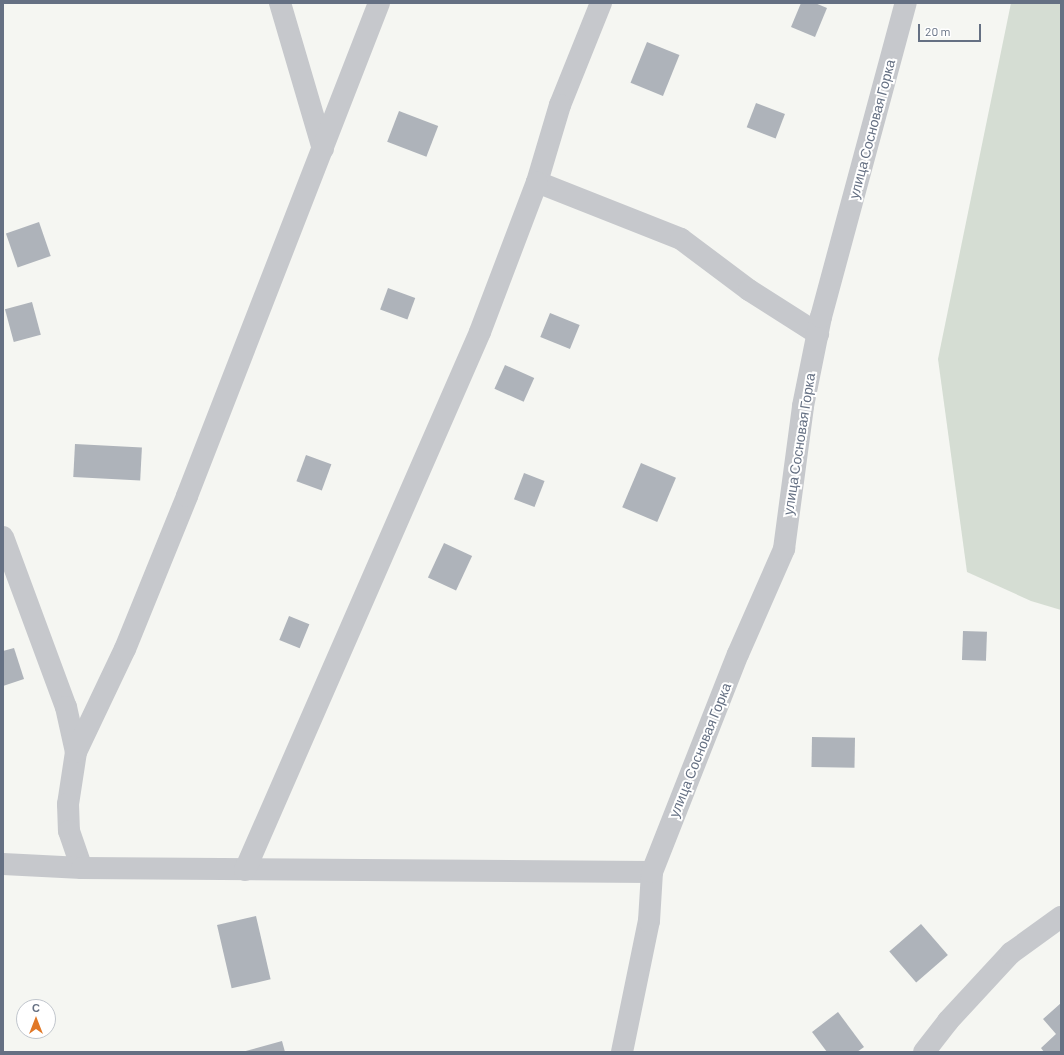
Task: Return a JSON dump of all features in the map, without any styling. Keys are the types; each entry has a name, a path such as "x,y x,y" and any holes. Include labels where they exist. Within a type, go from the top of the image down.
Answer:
{"street":[{"path":"280,3 323,149"},
{"path":"82,868 69,831 68,804 76,752 128,642 323,149 378,3"},
{"path":"245,870 480,332 537,182 560,105 601,3"},
{"name":"улица Сосновая Горка","path":"622,1052 649,921 652,872 738,654 784,549 803,406 818,334 906,3"},
{"path":"537,182 681,239 749,290 818,334"},
{"path":"3,537 66,707 76,752"},
{"path":"3,864 82,868 652,872"},
{"path":"924,1052 948,1021 1012,952 1061,918"}],"shaded area":[{"path":"1011,3 1061,3 1061,610 1031,601 967,572 938,359"}],"building":[{"path":"801,3 815,3 827,8 815,37 791,27"},
{"path":"647,42 679,55 663,96 631,83"},
{"path":"756,103 785,114 776,138 747,127"},
{"path":"399,111 438,126 426,157 387,142"},
{"path":"39,222 51,256 18,267 6,233"},
{"path":"388,288 415,298 407,320 380,310"},
{"path":"32,302 41,335 14,342 5,309"},
{"path":"550,313 580,325 570,349 540,337"},
{"path":"505,365 534,378 524,402 494,389"},
{"path":"75,444 142,448 140,480 73,477"},
{"path":"306,455 331,464 322,491 296,481"},
{"path":"641,463 676,478 657,522 622,507"},
{"path":"524,473 545,481 535,507 514,499"},
{"path":"444,543 472,556 456,591 428,577"},
{"path":"289,616 309,624 300,648 279,640"},
{"path":"963,631 987,632 986,661 962,660"},
{"path":"14,648 24,679 3,686 3,651"},
{"path":"812,737 855,738 854,768 811,767"},
{"path":"256,916 271,979 232,988 217,925"},
{"path":"921,924 948,955 916,982 889,952"},
{"path":"1061,1003 1061,1052 1044,1052 1041,1048 1056,1034 1043,1019"},
{"path":"838,1012 864,1047 857,1052 827,1052 812,1032"},
{"path":"282,1041 285,1052 242,1052"}]}
